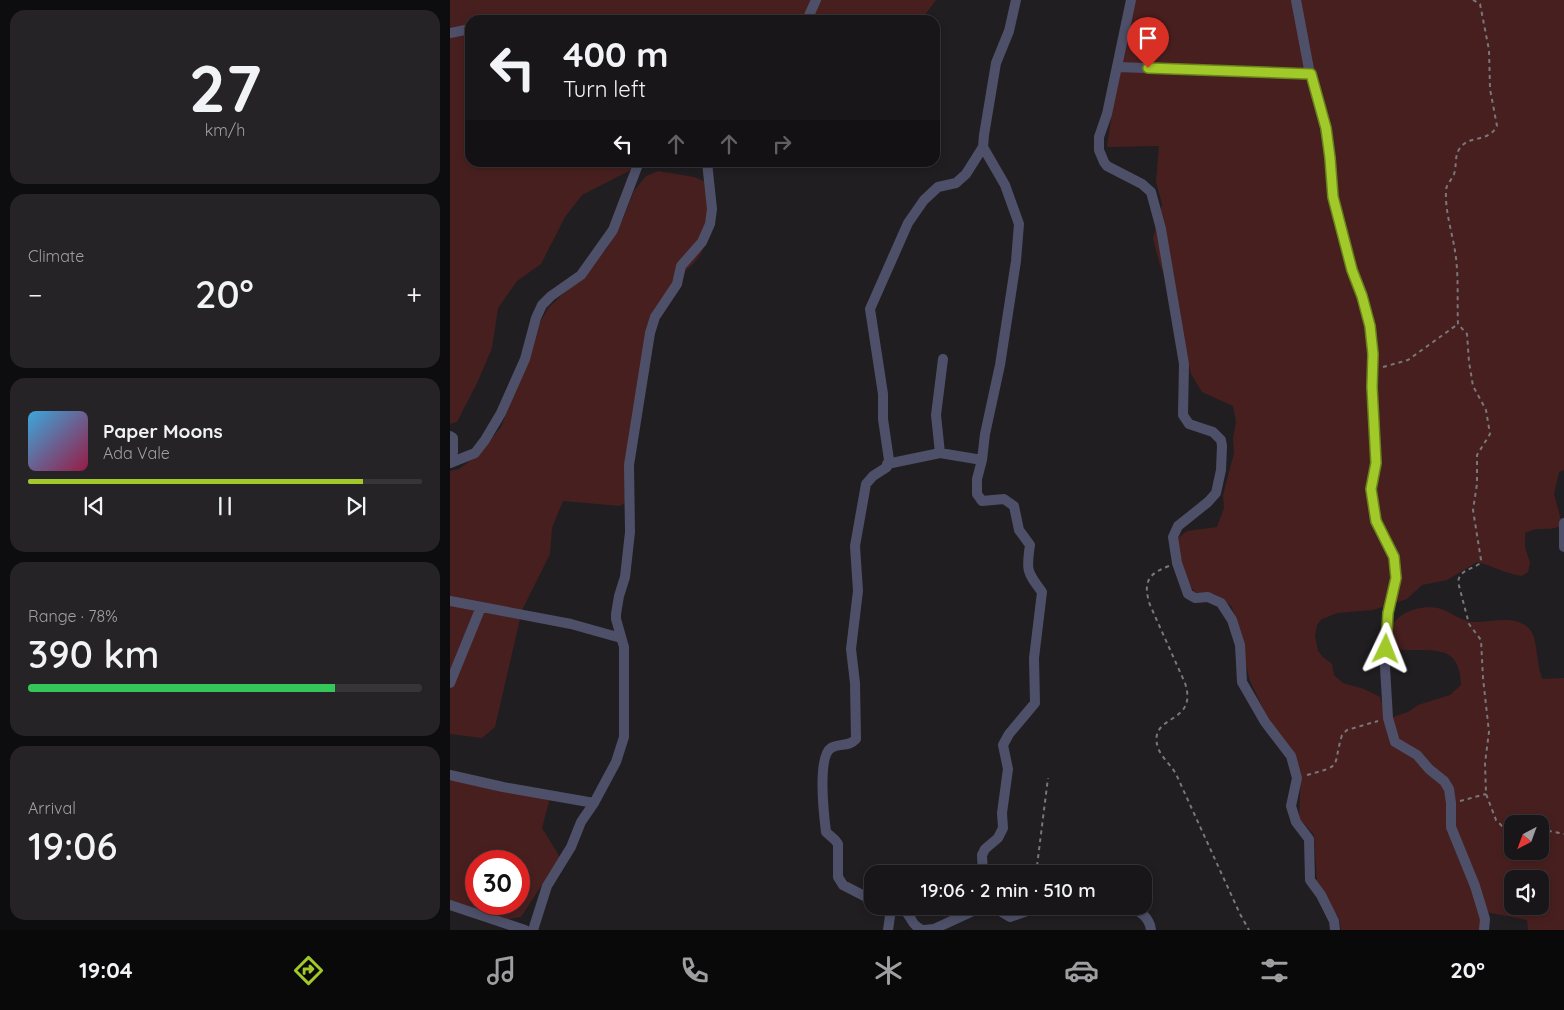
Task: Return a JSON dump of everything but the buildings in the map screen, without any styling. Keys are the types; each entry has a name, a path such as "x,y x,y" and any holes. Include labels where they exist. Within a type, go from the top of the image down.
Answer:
{"street":[{"path":"809,15 816,0"},
{"path":"864,896 843,885 838,877 838,844 826,832 823,793 825,755 831,748 852,743 856,738 855,683 851,649 858,592 855,546 866,484 873,476 887,467 889,460 883,419 883,394 870,309 908,223 924,200 938,187 956,183 966,174 983,147 996,62 1009,31 1016,0"},
{"path":"1131,0 1107,114 1099,137 1099,150 1107,166 1142,184 1151,192 1161,229 1184,364 1183,415 1189,424 1213,432 1221,440 1222,446 1221,470 1216,492 1208,502 1183,522 1174,532 1173,543 1177,563 1188,594 1195,598 1208,597 1221,603 1232,620 1240,645 1242,682 1265,722 1290,756 1297,778 1291,806 1296,822 1309,839 1310,880 1334,921 1335,930"},
{"path":"1296,0 1311,74 1326,128 1333,197 1352,270 1362,296 1370,326 1376,463 1371,489 1376,521 1394,557 1396,578 1388,613 1386,668 1388,718 1395,742 1417,755 1429,769 1444,781 1449,789 1452,803 1451,827 1475,886 1485,919 1484,930"},
{"path":"450,33 465,30"},
{"path":"1117,67 1311,74"},
{"path":"983,147 1005,185 1018,224 1016,260 1000,365 977,479 977,494 982,501 1004,499 1014,506 1019,530 1030,545 1027,563 1029,575 1042,592 1034,658 1035,703 1009,734 1003,745 1008,769 1002,813 1003,828 998,838 985,849 982,855 983,865"},
{"path":"450,462 474,453 485,440 501,413 525,359 536,318 542,305 580,275 613,230 637,167"},
{"path":"533,930 547,886 571,847 581,822 594,803 616,762 624,737 624,647 616,614 625,577 630,532 630,465 650,333 655,317 677,284 681,266 702,242 710,224 712,209 707,167"},
{"path":"940,453 936,415 942,359"},
{"path":"450,436 453,438 453,452 450,462"},
{"path":"888,464 940,453 982,460"},
{"path":"1564,523 1564,547"},
{"path":"450,601 571,624 621,638"},
{"path":"450,683 482,607"},
{"path":"450,775 503,787 594,803"},
{"path":"450,905 525,930"},
{"path":"888,930 890,915"},
{"path":"908,915 914,926 923,930 934,928 964,915"},
{"path":"1144,915 1150,923 1151,930"}],"path":[{"path":"1473,0 1480,4 1484,20 1489,50 1490,89 1497,126 1494,132 1488,136 1468,142 1460,148 1457,154 1454,174 1446,190 1450,232 1456,253 1458,324 1467,334 1473,386 1486,410 1490,434 1477,455 1477,484 1473,510 1481,560 1479,564 1462,572 1458,582 1470,624 1481,640 1489,732 1484,763 1486,794 1496,820 1504,826"},
{"path":"1373,369 1408,360 1458,324"},
{"path":"1177,563 1158,570 1151,576 1146,592 1188,693 1188,701 1181,714 1166,722 1160,728 1157,738 1158,747 1176,774 1249,930"},
{"path":"1297,778 1332,767 1336,763 1342,735 1347,730 1388,718"},
{"path":"1037,865 1048,778"},
{"path":"1452,803 1486,794"},
{"path":"1549,831 1564,834"}],"shaded area":[{"path":"450,0 936,0 925,15 465,15 465,167 633,167 629,171 582,195 565,217 541,264 517,281 498,308 492,348 477,383 457,422 450,424"},
{"path":"1128,0 1564,0 1564,470 1559,472 1554,494 1561,520 1559,527 1525,533 1525,547 1530,563 1528,572 1522,576 1510,574 1477,562 1447,580 1422,585 1407,599 1373,610 1337,613 1322,619 1317,625 1315,636 1318,651 1332,664 1334,675 1343,683 1364,689 1380,697 1384,710 1393,717 1408,712 1418,705 1450,695 1461,685 1459,670 1455,661 1448,655 1430,650 1396,649 1391,639 1391,630 1394,622 1400,616 1418,608 1428,607 1447,611 1459,618 1473,622 1504,620 1526,625 1535,641 1539,668 1543,679 1564,678 1564,930 1528,930 1527,920 1480,911 1480,930 1341,930 1339,918 1317,883 1314,835 1299,818 1301,773 1289,745 1270,723 1250,681 1232,607 1215,594 1194,592 1182,571 1177,539 1187,531 1217,527 1224,508 1223,495 1234,453 1233,438 1236,422 1233,406 1202,392 1191,374 1177,308 1159,262 1153,238 1162,204 1156,182 1159,146 1107,147"},
{"path":"658,171 694,177 708,183 707,227 705,244 699,257 680,275 678,291 651,330 626,502 620,506 563,501 552,528 550,554 522,610 495,727 482,738 450,734 450,471 459,469 479,454 501,427 539,324 549,307 585,274 607,248 622,221 634,191 646,176"},
{"path":"450,777 550,798 542,828 560,857 530,903 530,850 465,850 465,905 450,900"},
{"path":"496,915 522,915 521,917 508,919"}],"route":[{"path":"1148,68 1311,74 1326,128 1333,197 1340,227 1370,326 1373,354 1372,387 1376,463 1371,489 1376,521 1394,557 1396,578 1388,613 1386,649"}]}
